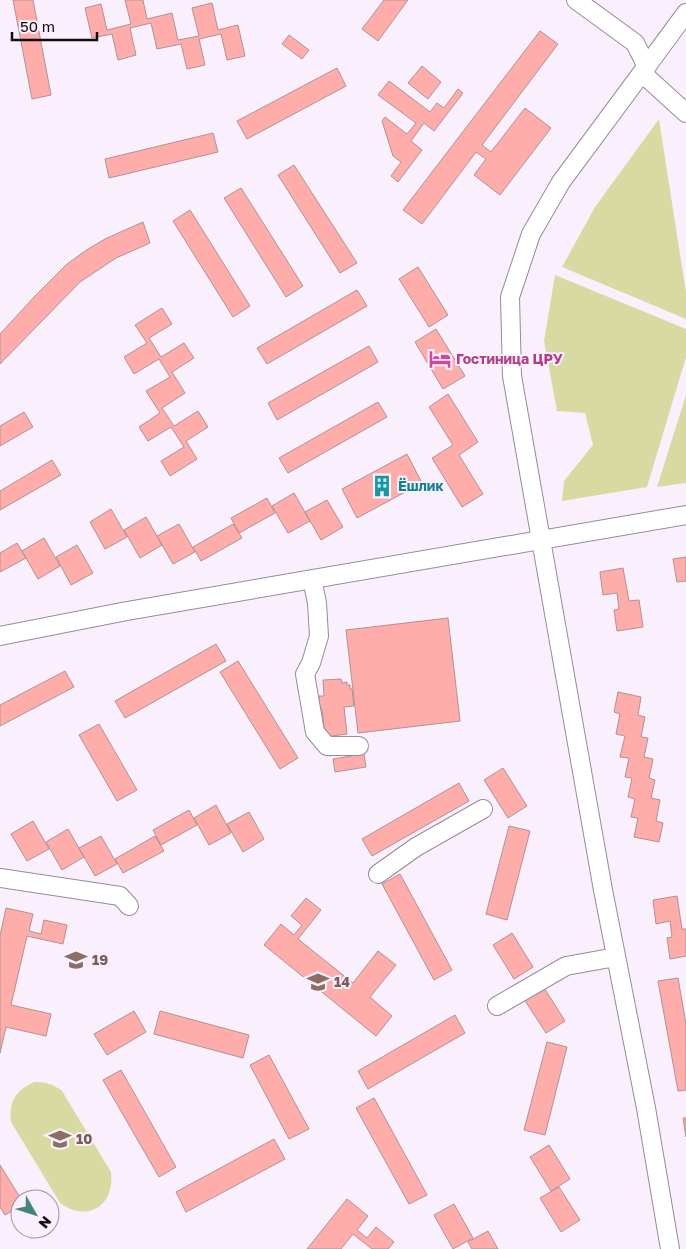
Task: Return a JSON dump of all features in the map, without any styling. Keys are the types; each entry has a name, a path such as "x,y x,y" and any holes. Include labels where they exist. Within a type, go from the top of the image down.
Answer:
{"street":[{"path":"576,0 635,43 645,70 686,113"},
{"path":"670,1249 512,376 510,297 531,234 548,204 562,182 686,13"},
{"path":"0,636 127,611 686,515"},
{"path":"312,579 317,603 319,636 311,663 305,674 315,732 327,746 359,746"},
{"path":"378,874 416,847 483,809"},
{"path":"0,878 120,896 129,906"},
{"path":"497,1006 566,966 616,957"}],"green space":[{"path":"659,119 686,293 686,319 562,267 595,207"},
{"path":"555,275 686,329 686,357 647,487 562,501 564,481 593,445 585,413 557,411 544,341"},
{"path":"686,395 686,483 657,487"},
{"path":"34,1082 42,1082 62,1091 111,1172 109,1194 97,1208 89,1211 80,1211 70,1209 60,1203 60,1189 52,1189 11,1122 12,1103 18,1093"}],"building":[{"path":"13,0 33,0 51,95 32,99"},
{"path":"125,0 143,0 147,19 172,13 178,40 199,36 192,8 212,3 218,30 238,25 245,56 227,60 221,34 199,39 205,65 187,69 181,44 157,49 151,23 130,28 136,55 118,60 112,34 92,38 85,8 101,4 107,30 131,24"},
{"path":"384,0 408,0 378,41 362,29"},
{"path":"540,31 558,44 482,145 491,152 525,108 551,128 500,195 474,175 486,159 476,152 422,224 403,210"},
{"path":"289,35 309,50 302,59 282,44"},
{"path":"422,66 441,82 428,99 408,83"},
{"path":"337,68 346,86 247,139 237,121"},
{"path":"389,81 430,112 437,103 444,108 458,89 463,93 434,131 424,123 411,141 422,150 398,182 391,176 401,162 393,156 382,121 385,117 407,134 416,123 378,95"},
{"path":"213,133 218,152 109,178 105,159"},
{"path":"294,165 357,263 340,273 278,175"},
{"path":"241,188 303,286 286,297 224,198"},
{"path":"190,210 250,306 233,317 173,221"},
{"path":"143,222 150,243 116,258 80,282 0,364 0,334 67,264 105,239"},
{"path":"418,267 448,315 429,327 399,279"},
{"path":"357,290 367,306 267,364 257,348"},
{"path":"162,308 172,324 149,338 161,357 184,343 194,358 172,372 185,393 162,408 174,426 198,411 208,427 186,441 197,459 170,476 161,461 184,447 171,427 148,441 139,427 160,413 146,391 170,377 159,359 134,374 124,357 147,343 135,325"},
{"name":"Гостиница ЦРУ","path":"436,329 465,376 443,389 415,342"},
{"path":"369,346 378,362 277,420 268,403"},
{"path":"448,394 478,442 459,455 483,494 462,507 432,458 453,445 429,407"},
{"path":"378,402 387,417 288,473 279,458"},
{"path":"24,412 33,427 0,446 0,426"},
{"name":"Ёшлик","path":"407,454 422,483 357,518 342,489"},
{"path":"52,460 61,475 0,510 0,491"},
{"path":"294,493 310,521 288,533 272,506"},
{"path":"267,498 275,513 239,533 231,518"},
{"path":"327,500 343,527 321,540 305,512"},
{"path":"111,509 127,537 105,549 90,522"},
{"path":"146,517 162,545 140,558 124,530"},
{"path":"179,524 195,552 173,564 157,536"},
{"path":"233,524 242,538 201,561 193,547"},
{"path":"44,538 60,566 38,579 22,551"},
{"path":"17,543 26,558 0,572 0,553"},
{"path":"77,545 93,573 71,585 56,557"},
{"path":"686,557 686,581 677,582 673,559"},
{"path":"623,568 629,601 639,600 643,627 617,631 614,610 619,609 617,593 603,595 600,572"},
{"path":"448,618 460,721 358,733 346,630"},
{"path":"216,644 226,661 125,718 115,701"},
{"path":"238,661 298,758 280,769 220,672"},
{"path":"65,671 74,687 0,726 0,705"},
{"path":"341,679 342,683 347,682 347,685 350,685 350,689 352,689 354,706 344,707 347,734 325,737 319,696 324,696 323,680"},
{"path":"618,692 641,697 638,715 645,717 641,737 648,738 644,757 653,759 649,778 655,780 651,798 660,800 656,821 663,823 659,842 634,837 638,818 631,817 635,799 628,797 632,778 625,777 629,758 620,757 625,736 616,734 620,714 614,712"},
{"path":"99,724 137,790 117,801 79,735"},
{"path":"364,754 366,767 335,772 333,759"},
{"path":"503,768 527,806 508,818 484,780"},
{"path":"459,783 469,801 372,856 362,839"},
{"path":"216,805 231,833 209,845 194,818"},
{"path":"189,810 197,825 161,845 153,830"},
{"path":"249,812 264,839 243,852 227,824"},
{"path":"33,821 49,849 27,861 11,834"},
{"path":"509,826 530,831 507,920 486,914"},
{"path":"68,829 84,857 62,870 46,842"},
{"path":"101,836 117,864 95,876 79,848"},
{"path":"155,836 164,851 123,873 115,859"},
{"path":"400,874 452,970 434,980 382,884"},
{"path":"677,896 682,929 686,929 686,956 670,959 667,938 672,937 670,921 656,924 653,900"},
{"path":"306,898 321,910 298,939 353,983 378,951 396,965 370,997 392,1016 376,1036 264,945 281,924 294,935 302,925 291,916"},
{"path":"6,908 33,914 29,931 41,934 44,920 67,925 63,944 27,936 11,1005 51,1014 46,1036 6,1027 0,1053 0,936"},
{"path":"512,933 533,967 514,979 493,945"},
{"path":"678,978 686,1024 686,1090 678,1091 658,981"},
{"path":"541,983 565,1021 546,1033 522,996"},
{"path":"134,1011 146,1032 107,1055 94,1034"},
{"path":"160,1011 249,1035 243,1058 154,1034"},
{"path":"455,1015 465,1033 368,1089 358,1071"},
{"path":"547,1042 567,1047 545,1135 524,1130"},
{"path":"269,1055 309,1129 289,1139 250,1065"},
{"path":"121,1070 176,1167 159,1177 103,1080"},
{"path":"374,1098 427,1195 409,1204 356,1108"},
{"path":"683,1118 686,1118 686,1137"},
{"path":"274,1139 285,1159 186,1212 176,1192"},
{"path":"549,1145 570,1179 551,1191 530,1157"},
{"path":"0,1165 15,1189 10,1189 10,1212 5,1215 0,1207"},
{"path":"559,1187 580,1220 561,1232 540,1198"},
{"path":"347,1199 368,1216 357,1230 367,1238 376,1227 394,1242 388,1249 372,1249 353,1234 341,1249 307,1249"},
{"path":"454,1204 473,1238 453,1249 434,1215"},
{"path":"488,1231 498,1249 472,1249 468,1242"}],"place":[{"name":"Гостиница ЦРУ","path":"440,359"},
{"name":"Ёшлик","path":"382,486"},
{"name":"19","path":"76,960"},
{"name":"14","path":"318,982"},
{"name":"10","path":"60,1139"}]}
